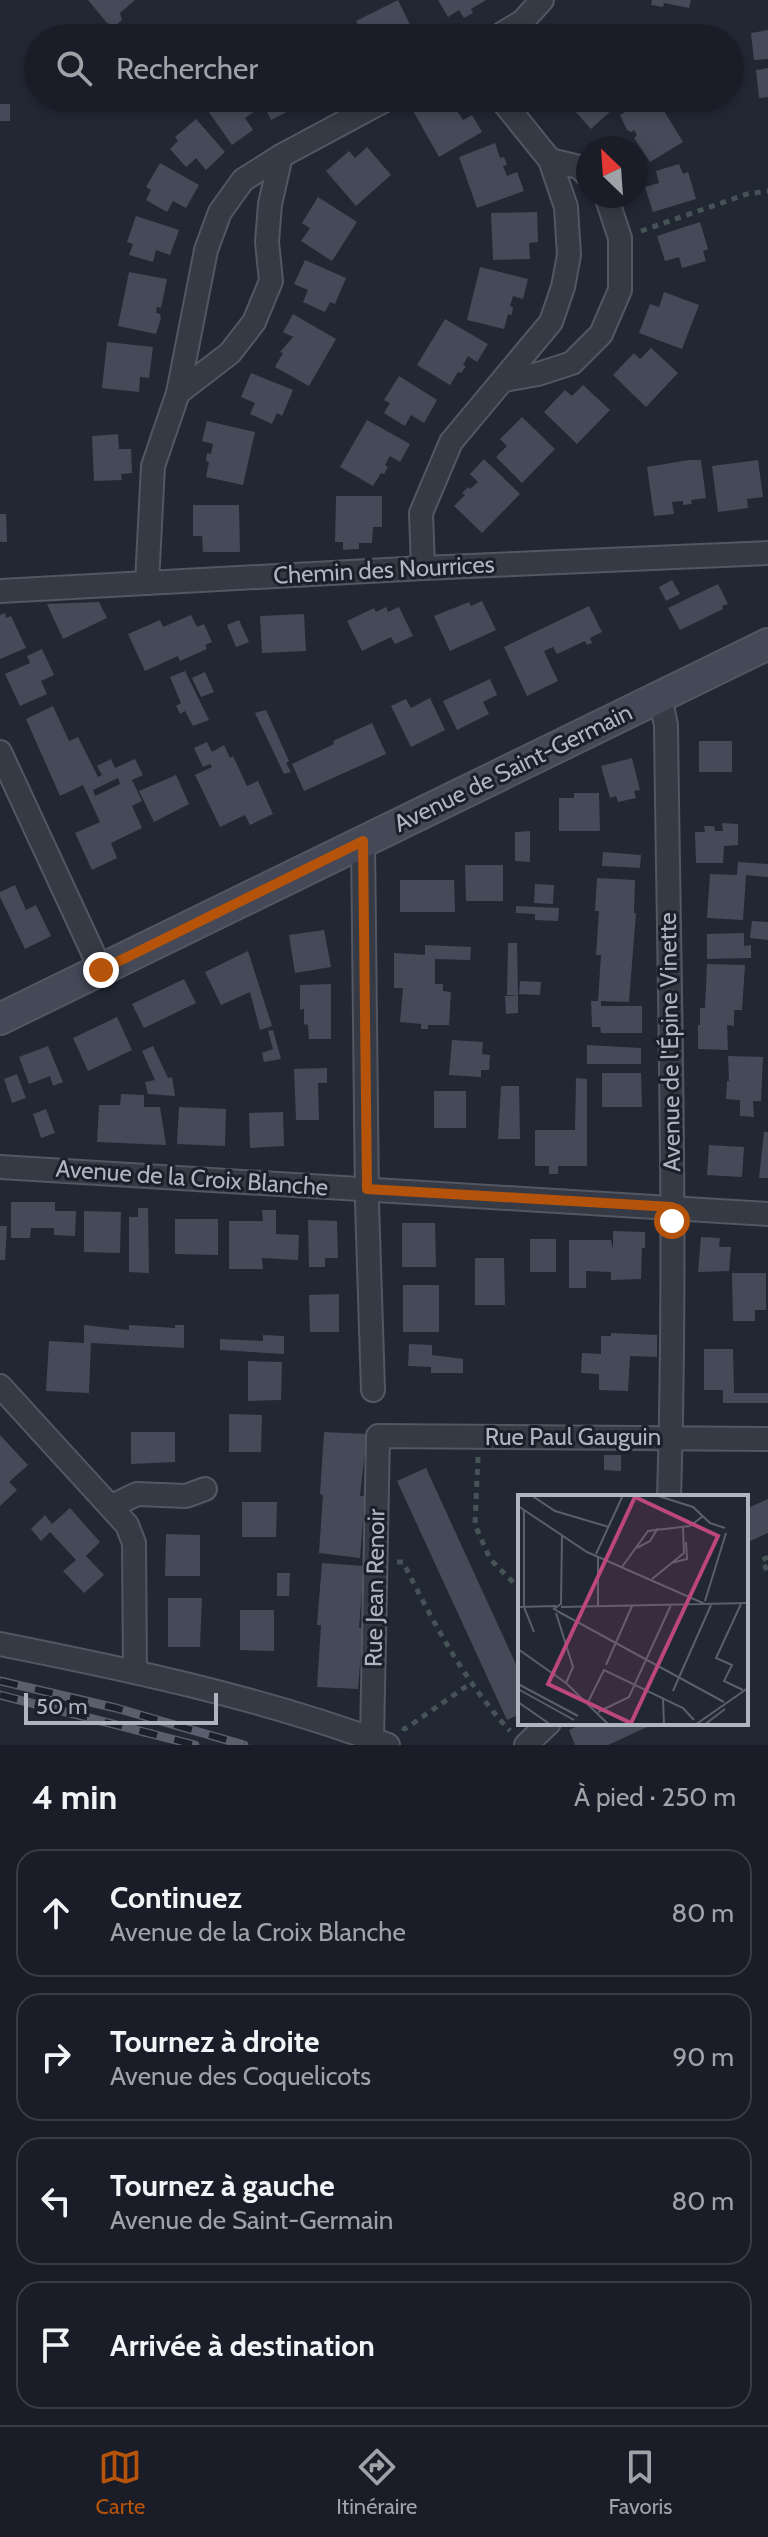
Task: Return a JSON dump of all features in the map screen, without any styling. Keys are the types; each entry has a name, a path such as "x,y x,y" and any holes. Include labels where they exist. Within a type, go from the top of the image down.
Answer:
{"street":[{"path":"518,24 542,0"},
{"path":"147,583 153,466 178,393 206,250 220,212 243,180 363,112"},
{"path":"423,568 421,513 451,442 551,322 563,287 569,255 566,207 550,160 511,112"},
{"path":"178,393 230,353 254,322 271,281 267,242 270,204 281,156"},
{"path":"550,160 576,166"},
{"path":"504,380 538,374 572,363 601,334 620,290 620,238 610,208"},
{"name":"Chemin des Nourrices","path":"0,591 768,553"},
{"name":"Avenue de Saint-Germain","path":"0,1019 768,644"},
{"name":"Avenue de l'Épine Vinette","path":"660,697 666,725 672,1207 669,1495"},
{"path":"0,752 101,970"},
{"path":"363,841 373,1390"},
{"name":"Avenue de la Croix Blanche","path":"0,1167 768,1214"},
{"path":"0,1386 127,1525 134,1543 135,1671"},
{"name":"Rue Paul Gauguin","path":"378,1436 768,1439"},
{"name":"Rue Jean Renoir","path":"378,1436 378,1735"},
{"path":"112,1506 137,1494 186,1496 205,1489"},
{"path":"0,1644 135,1671 378,1735"},
{"path":"519,1739 545,1725"}],"path":[{"path":"633,234 747,194 768,191"},
{"path":"479,1437 475,1525 490,1559 518,1587"},
{"path":"768,1557 762,1560 768,1573"},
{"path":"376,1560 403,1562 436,1627 471,1683 519,1739"},
{"path":"378,1735 405,1729 471,1683"}],"building":[{"path":"88,0 135,0 120,13 122,20 117,24 107,23"},
{"path":"398,0 410,24 358,24 356,21"},
{"path":"438,0 486,0 471,9 473,13 464,18 459,10 448,17"},
{"path":"652,0 691,0 689,8 664,3 663,7 651,5"},
{"path":"768,30 768,59 754,60 751,33"},
{"path":"768,68 768,97 759,98 756,70"},
{"path":"0,104 10,104 10,121 0,121"},
{"path":"209,112 254,112 245,118 253,130 232,145"},
{"path":"267,112 287,112 271,120"},
{"path":"414,112 458,112 463,120 472,115 482,132 439,157"},
{"path":"576,112 610,112 591,129"},
{"path":"625,112 665,112 683,142 650,162 648,136 636,136 634,130 627,130 620,115"},
{"path":"196,119 225,152 206,170 196,158 186,167 170,149 178,141 175,137"},
{"path":"495,143 500,158 504,157 507,165 503,166 507,176 517,172 524,191 477,208 459,157"},
{"path":"367,147 391,175 356,206 326,171 349,151 355,158"},
{"path":"160,163 199,185 186,208 173,201 167,212 146,200 151,190 146,187"},
{"path":"679,164 683,174 688,172 696,199 653,212 648,186 659,183 656,171"},
{"path":"318,197 357,222 332,261 301,241 310,228 302,223"},
{"path":"537,212 538,242 529,243 530,259 493,260 491,213"},
{"path":"136,216 179,230 170,255 156,250 153,262 129,255 133,244 127,242"},
{"path":"700,222 708,249 703,251 706,261 682,268 679,257 665,261 657,236"},
{"path":"305,260 346,278 335,304 330,302 325,312 303,302 308,290 294,284"},
{"path":"480,267 528,279 523,299 513,296 510,306 513,307 512,315 508,314 504,329 467,320"},
{"path":"129,272 167,279 161,308 157,307 156,313 161,318 156,334 118,326"},
{"path":"664,292 699,305 682,349 639,333 650,304 659,307"},
{"path":"293,314 336,339 309,386 275,367 283,353 280,352 293,337 283,332"},
{"path":"445,319 488,344 477,362 468,356 463,365 466,366 450,385 417,365"},
{"path":"107,342 153,347 149,378 140,377 139,392 102,388"},
{"path":"651,348 678,373 646,407 613,375 634,353 640,359"},
{"path":"251,373 293,390 282,416 277,413 272,424 250,414 255,403 241,397"},
{"path":"399,376 437,400 424,423 411,415 405,426 384,413 390,403 384,400"},
{"path":"583,385 610,410 577,444 544,412 565,390 572,396"},
{"path":"522,417 555,449 522,483 496,457 507,446 500,439"},
{"path":"367,420 410,444 400,462 390,456 385,465 388,467 373,486 340,467"},
{"path":"207,421 255,432 243,485 206,477 207,453 211,454 213,444 202,441"},
{"path":"118,434 119,449 131,449 132,473 121,474 122,480 94,481 92,436"},
{"path":"484,459 520,494 482,533 454,506 468,487 470,489 478,482 470,474"},
{"path":"701,460 706,498 691,500 692,504 672,502 674,514 654,516 647,467"},
{"path":"758,460 763,497 747,499 748,508 718,512 712,466"},
{"path":"336,496 382,496 382,527 373,527 372,543 359,543 359,549 343,550 343,542 335,542"},
{"path":"193,505 239,505 240,552 203,552 202,536 193,536"},
{"path":"0,514 6,514 7,542 0,542"},
{"path":"672,580 680,594 666,601 659,587"},
{"path":"718,584 728,604 680,630 668,608"},
{"path":"482,601 496,630 450,651 434,616 469,602 471,606"},
{"path":"99,602 107,618 63,639 47,604"},
{"path":"589,606 602,632 590,638 592,643 587,645 585,641 557,654 553,647 544,651 558,681 527,696 504,647"},
{"path":"386,607 388,612 399,607 413,636 395,644 391,637 362,651 347,621 374,608 376,612"},
{"path":"5,613 6,618 11,616 26,648 0,659 0,615"},
{"path":"304,614 306,651 262,653 260,616"},
{"path":"191,615 197,627 204,624 212,642 205,645 207,649 180,661 178,656 145,671 128,634 160,620 163,627"},
{"path":"239,620 249,642 236,647 227,625"},
{"path":"42,649 54,675 41,681 47,694 20,706 5,674 30,663 27,656"},
{"path":"185,671 209,720 193,726 185,711 180,714 176,706 181,703 170,677"},
{"path":"205,672 214,692 201,697 192,678"},
{"path":"490,679 497,695 483,702 489,714 457,730 443,701"},
{"path":"430,698 445,730 411,747 391,706 406,699 411,708"},
{"path":"53,706 69,741 78,737 98,777 102,775 97,766 111,759 115,768 135,759 143,775 132,780 142,801 132,806 142,828 111,843 117,858 92,870 75,833 100,822 83,785 60,796 26,719","holes":["118,778 120,784 95,796 93,790"]},
{"path":"266,710 291,772 284,774 255,713"},
{"path":"372,723 386,754 304,791 292,764"},
{"path":"699,741 732,741 732,772 699,772"},
{"path":"207,742 212,752 224,745 230,758 233,756 247,786 258,781 273,814 250,825 245,815 220,827 195,775 212,767 210,764 203,767 194,748"},
{"path":"632,758 640,790 634,791 636,798 618,802 616,796 610,798 601,766"},
{"path":"176,775 189,804 154,822 139,791"},
{"path":"574,793 599,793 600,831 559,831 559,798 574,798"},
{"path":"722,823 738,824 738,845 724,846 723,863 696,863 695,832 705,832 704,826 714,826 715,831 723,831"},
{"path":"530,831 530,862 515,861 515,832"},
{"path":"603,852 641,855 640,868 602,866"},
{"path":"738,862 768,864 768,877 746,875 743,920 707,918 710,874 737,875"},
{"path":"465,865 503,865 503,901 466,901"},
{"path":"597,878 635,880 636,913 629,1002 598,1001 601,955 596,955 599,911 595,911"},
{"path":"400,880 454,880 455,912 400,912"},
{"path":"535,884 554,885 553,904 534,903"},
{"path":"15,885 26,910 36,905 51,936 25,949 0,897 0,892"},
{"path":"516,906 559,908 558,921 535,920 535,914 516,913"},
{"path":"752,921 768,922 768,940 750,938"},
{"path":"324,930 331,967 295,973 289,935"},
{"path":"744,933 744,946 751,945 751,958 707,959 707,934"},
{"path":"508,943 517,943 518,996 507,995"},
{"path":"425,945 471,947 470,960 435,959 435,984 443,984 443,991 451,992 449,1025 428,1025 428,1029 421,1029 421,1024 400,1022 403,988 394,988 394,953 425,955"},
{"path":"248,951 272,1026 260,1030 250,992 221,1005 205,972"},
{"path":"707,964 745,965 742,1010 734,1010 734,1026 727,1025 728,1050 698,1049 700,1008 705,1008"},
{"path":"184,979 196,1003 144,1028 132,1004"},
{"path":"520,981 541,982 540,995 519,994"},
{"path":"331,984 331,1039 309,1039 308,1025 304,1024 304,1009 300,1010 300,985"},
{"path":"505,996 518,996 518,1013 506,1014"},
{"path":"591,1001 601,1001 601,1006 642,1006 642,1033 601,1033 600,1027 592,1027"},
{"path":"117,1017 132,1050 88,1071 73,1038"},
{"path":"273,1030 281,1059 264,1062 262,1053 273,1049 268,1031"},
{"path":"452,1040 483,1042 482,1054 490,1055 489,1070 481,1070 481,1077 449,1075"},
{"path":"587,1045 641,1048 641,1064 587,1064"},
{"path":"48,1046 63,1082 53,1086 50,1076 29,1084 19,1057"},
{"path":"153,1046 168,1078 172,1077 175,1096 148,1094 145,1082 155,1080 142,1051"},
{"path":"728,1056 763,1057 761,1101 753,1101 754,1117 740,1116 740,1100 726,1099"},
{"path":"327,1068 327,1083 318,1083 319,1120 296,1120 294,1069"},
{"path":"602,1073 641,1073 642,1107 602,1107"},
{"path":"17,1074 26,1098 12,1103 4,1079"},
{"path":"576,1078 587,1079 587,1166 558,1166 558,1174 549,1174 549,1166 535,1166 535,1130 575,1130"},
{"path":"501,1086 519,1086 520,1139 498,1139"},
{"path":"434,1091 466,1091 466,1128 434,1128"},
{"path":"121,1094 144,1095 144,1107 160,1107 166,1145 97,1142 99,1105 120,1105"},
{"path":"179,1107 226,1109 225,1146 177,1144"},
{"path":"46,1109 55,1133 41,1138 33,1114"},
{"path":"283,1112 284,1146 250,1148 249,1113"},
{"path":"764,1132 768,1132 768,1178 759,1178"},
{"path":"709,1145 744,1147 742,1177 707,1175"},
{"path":"11,1202 55,1202 55,1211 76,1211 75,1236 54,1235 54,1228 31,1228 30,1238 11,1238"},
{"path":"138,1208 148,1208 149,1273 129,1272 129,1217 138,1217"},
{"path":"262,1210 276,1210 276,1234 299,1235 298,1260 262,1258 263,1269 229,1269 229,1221 263,1221"},
{"path":"84,1211 121,1212 120,1253 84,1252"},
{"path":"175,1219 218,1219 218,1255 175,1254"},
{"path":"308,1220 337,1221 338,1258 325,1258 325,1267 309,1267"},
{"path":"402,1223 435,1223 436,1267 402,1267"},
{"path":"0,1226 7,1226 5,1260 0,1260"},
{"path":"613,1231 645,1232 641,1279 611,1280 611,1272 586,1271 586,1288 569,1288 569,1240 611,1240 613,1250"},
{"path":"701,1237 720,1238 719,1247 731,1247 729,1271 698,1272"},
{"path":"530,1239 556,1239 556,1272 530,1272"},
{"path":"475,1258 504,1258 505,1305 475,1305"},
{"path":"732,1273 766,1273 766,1310 755,1310 755,1321 733,1321"},
{"path":"403,1285 439,1285 439,1332 403,1332"},
{"path":"339,1294 339,1332 310,1332 309,1295"},
{"path":"84,1325 129,1330 129,1325 175,1328 175,1325 184,1325 184,1348 91,1343 89,1393 46,1391 49,1341 84,1343"},
{"path":"611,1333 657,1335 657,1357 630,1356 628,1391 599,1390 599,1374 581,1373 582,1353 601,1354 601,1336 611,1336"},
{"path":"263,1335 284,1336 284,1354 220,1350 220,1339 263,1341"},
{"path":"409,1344 432,1345 432,1355 463,1359 463,1373 431,1373 431,1367 408,1366"},
{"path":"704,1349 733,1349 734,1393 768,1393 768,1403 723,1403 723,1390 704,1390"},
{"path":"248,1361 282,1362 281,1400 248,1401"},
{"path":"229,1414 262,1415 261,1452 229,1452"},
{"path":"131,1432 175,1432 175,1462 131,1464"},
{"path":"324,1432 367,1434 360,1496 365,1496 360,1558 319,1553"},
{"path":"0,1435 28,1465 9,1482 17,1490 0,1506"},
{"path":"604,1455 621,1455 621,1471 604,1470"},
{"path":"426,1468 518,1669 518,1715 507,1720 397,1481"},
{"path":"768,1499 768,1533 748,1542 748,1508"},
{"path":"242,1502 277,1502 276,1537 242,1537"},
{"path":"70,1508 100,1542 86,1556 104,1575 84,1593 63,1571 76,1560 50,1532 41,1541 31,1529 45,1515 52,1524"},
{"path":"166,1534 200,1535 200,1576 165,1576"},
{"path":"322,1563 364,1566 358,1689 317,1687 321,1625 317,1625"},
{"path":"277,1573 290,1573 289,1596 277,1596"},
{"path":"168,1598 202,1598 200,1647 168,1647"},
{"path":"240,1610 274,1610 274,1651 240,1650"},
{"path":"580,1725 652,1725 608,1745 575,1745 569,1730"}],"railway":[{"path":"0,1681 116,1708 244,1745"},
{"path":"0,1695 195,1745"}],"route":[{"path":"101,970 363,841 367,1189 672,1207 672,1221"}]}
